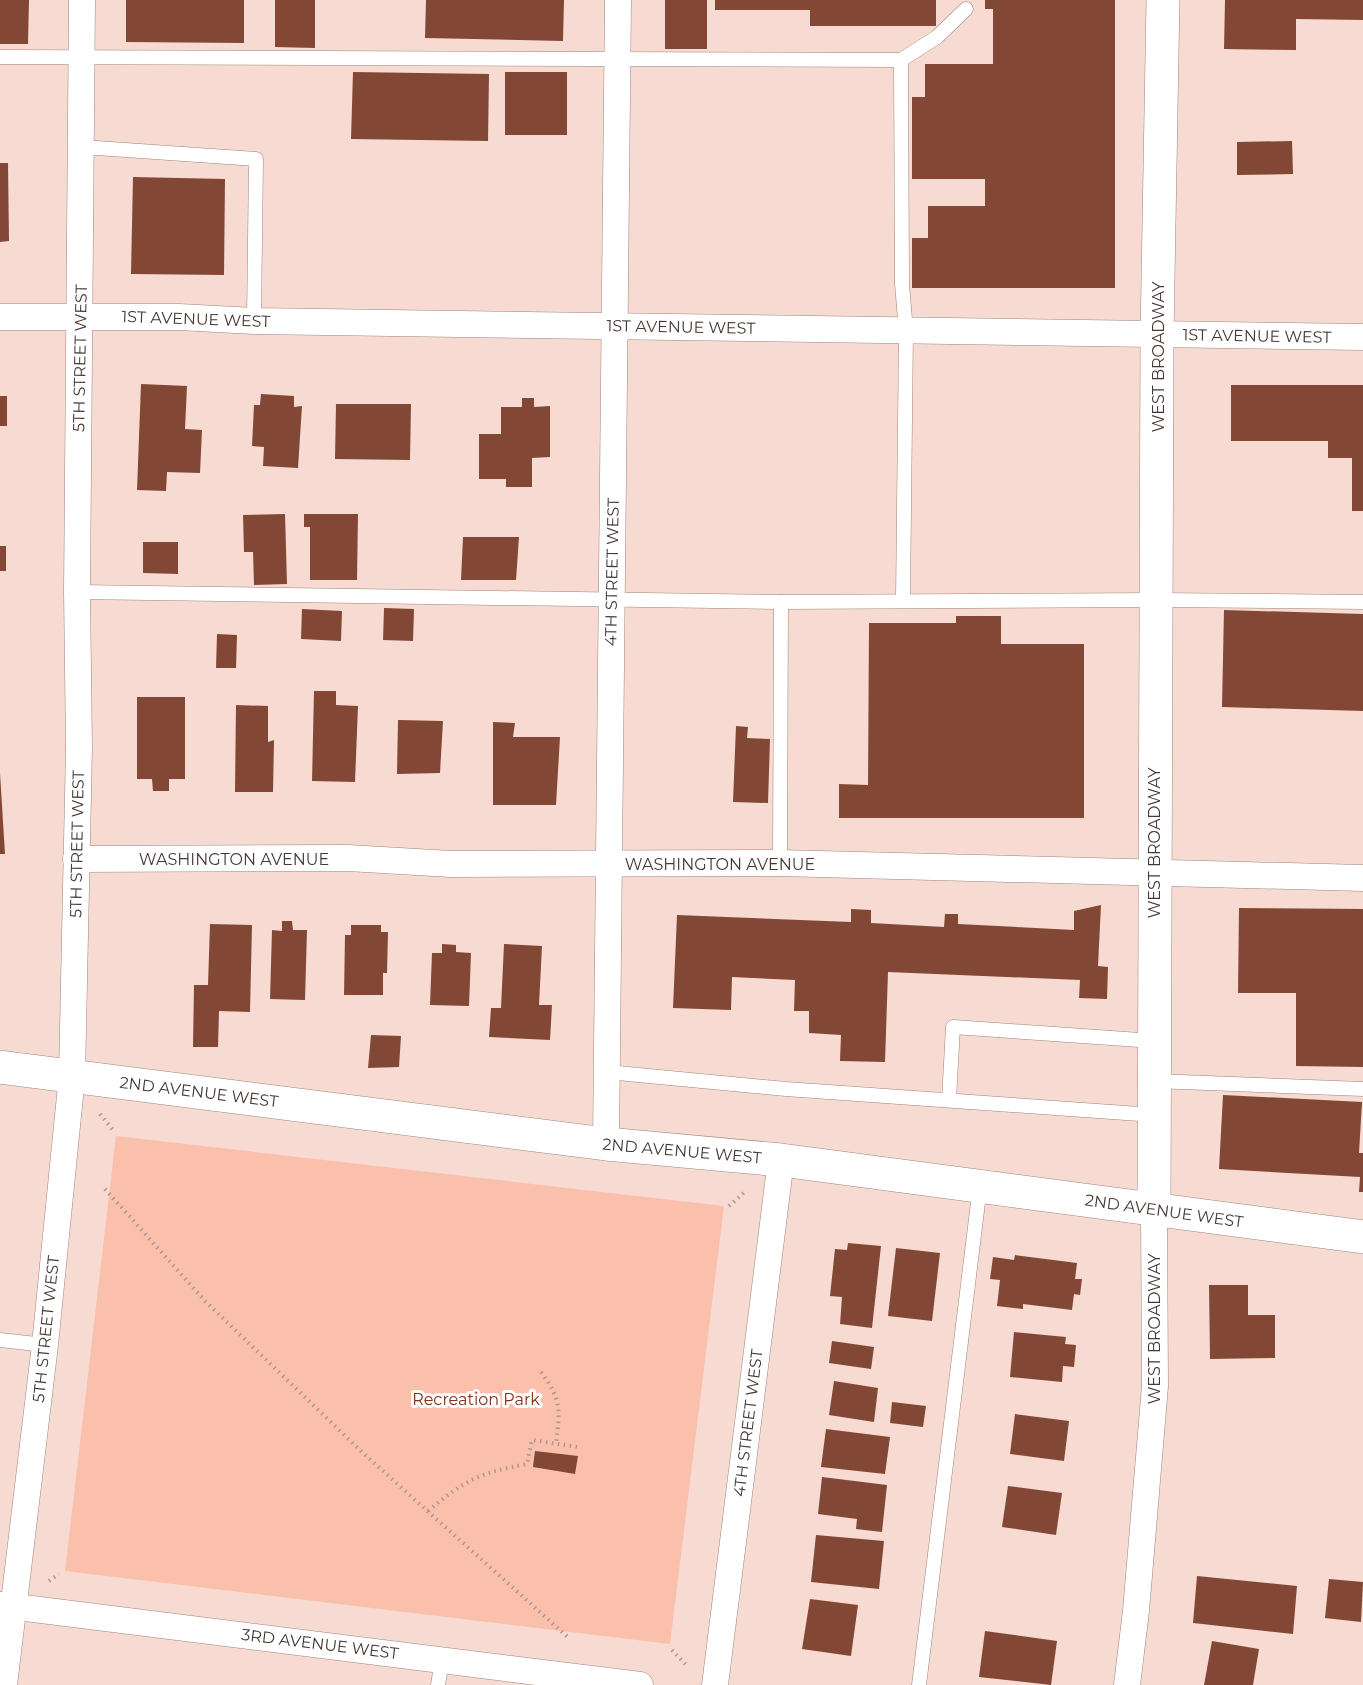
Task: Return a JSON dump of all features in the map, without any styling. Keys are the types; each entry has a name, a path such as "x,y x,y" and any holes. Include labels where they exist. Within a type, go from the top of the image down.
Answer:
{"main road":[{"name":"WEST BROADWAY","path":"1154,1209 1157,334 1163,0"},
{"name":"2ND AVENUE WEST","path":"0,1067 606,1144 781,1160 1363,1237"}],"street":[{"name":"5TH STREET WEST","path":"4,1685 7,1606 45,1345 72,1076 79,748 77,592 82,0"},
{"name":"4TH STREET WEST","path":"606,1144 618,0"},
{"name":"1ST AVENUE WEST","path":"0,317 179,317 254,321 1363,337"},
{"name":"WASHINGTON AVENUE","path":"76,859 348,858 451,864 780,863 1363,878"},
{"name":"4TH STREET WEST","path":"715,1685 781,1160"},
{"name":"WEST BROADWAY","path":"1127,1685 1137,1611 1155,1386 1154,1209"},
{"name":"3RD AVENUE WEST","path":"7,1606 640,1685"}],"lane":[{"path":"0,57 901,60 937,37 966,9"},
{"path":"901,60 902,284 906,331 903,600"},
{"path":"82,147 256,159 254,321"},
{"path":"77,592 612,601 1363,602"},
{"path":"780,863 781,602"},
{"path":"949,1100 953,1027 1154,1041"},
{"path":"607,1072 1154,1115"},
{"path":"1154,1081 1363,1089"},
{"path":"919,1685 980,1186"},
{"path":"0,1340 45,1345"},
{"path":"438,1685 442,1659"}],"path":[{"path":"105,1189 205,1300 428,1511 570,1639"},
{"path":"541,1372 556,1392 560,1414 555,1444"},
{"path":"428,1511 456,1488 487,1472 526,1464 532,1440 578,1447"}],"green space":[{"name":"Recreation Park","path":"116,1136 724,1206 670,1644 65,1571"}],"building":[{"path":"0,0 29,0 28,44 0,44"},
{"path":"126,0 244,0 244,43 126,42"},
{"path":"275,0 315,0 315,48 275,47"},
{"path":"426,0 564,0 563,41 425,38"},
{"path":"665,0 707,0 707,49 665,49"},
{"path":"715,0 936,0 936,26 810,26 810,10 715,10"},
{"path":"985,0 1115,0 1115,288 912,288 912,238 928,238 928,206 985,206 985,179 912,179 912,97 925,97 925,64 993,64 993,9 985,9"},
{"path":"1225,0 1363,0 1363,20 1296,19 1296,50 1224,49"},
{"path":"353,72 489,74 488,141 351,139"},
{"path":"505,72 567,72 567,135 505,135"},
{"path":"1292,141 1293,174 1237,175 1237,142"},
{"path":"0,163 8,163 9,241 0,242"},
{"path":"133,177 225,179 224,275 131,274"},
{"path":"141,384 187,386 185,429 202,430 200,473 167,472 166,491 137,490"},
{"path":"1231,385 1363,385 1363,511 1352,511 1352,458 1328,458 1328,441 1231,441"},
{"path":"261,394 294,396 294,407 302,406 298,468 263,466 264,447 252,446 254,405 260,405"},
{"path":"0,396 7,396 7,426 0,426"},
{"path":"522,398 534,398 534,407 550,406 550,457 532,458 532,487 506,487 506,479 479,479 479,434 501,434 501,407 522,407"},
{"path":"336,404 411,404 410,460 335,459"},
{"path":"285,514 287,584 254,585 253,552 244,552 243,515"},
{"path":"304,514 358,514 357,580 310,580 310,527 304,527"},
{"path":"463,537 519,537 516,580 461,580"},
{"path":"143,542 178,542 178,574 143,573"},
{"path":"0,546 6,546 6,571 0,571"},
{"path":"384,608 414,609 413,641 383,640"},
{"path":"302,609 342,611 341,641 301,639"},
{"path":"1224,610 1363,614 1363,711 1222,707"},
{"path":"956,616 1001,616 1001,644 1084,644 1084,818 839,818 839,784 868,785 869,623 956,623"},
{"path":"217,634 237,635 236,668 216,668"},
{"path":"314,691 336,691 336,705 358,706 355,782 312,781"},
{"path":"137,697 185,697 185,779 169,779 169,791 153,791 152,779 137,779"},
{"path":"236,705 268,706 268,742 274,740 273,792 235,792"},
{"path":"398,720 443,721 440,773 397,774"},
{"path":"493,722 515,723 513,737 560,737 556,805 493,805"},
{"path":"736,726 748,727 747,738 770,739 768,803 733,802"},
{"path":"0,773 5,854 0,854"},
{"path":"1101,905 1098,966 1108,967 1107,999 1079,998 1080,980 888,972 885,1062 840,1061 841,1035 809,1033 809,1011 794,1011 795,980 732,977 731,1010 673,1008 677,915 851,922 851,909 871,910 871,923 944,927 945,914 958,914 958,924 1074,930 1074,911"},
{"path":"1239,908 1363,909 1363,1067 1296,1066 1296,993 1238,993"},
{"path":"282,921 292,921 293,930 307,930 305,1000 270,999 272,930 282,931"},
{"path":"210,924 252,925 250,1012 219,1011 218,1047 193,1047 194,985 208,985"},
{"path":"351,925 381,925 381,932 388,932 387,973 383,973 383,995 344,995 345,935 351,935"},
{"path":"442,944 456,945 456,952 471,953 469,1006 430,1005 432,953 442,953"},
{"path":"504,944 542,946 539,1005 552,1005 550,1040 489,1037 491,1008 501,1008"},
{"path":"371,1035 401,1036 399,1067 368,1068"},
{"path":"1223,1095 1362,1102 1359,1153 1363,1153 1363,1192 1359,1192 1360,1177 1219,1169"},
{"path":"848,1243 881,1246 872,1328 840,1324 842,1297 830,1296 835,1249 847,1250"},
{"path":"896,1248 940,1253 932,1321 888,1316"},
{"path":"1015,1255 1077,1263 1075,1279 1082,1279 1080,1295 1074,1294 1072,1310 1023,1304 1023,1309 997,1306 1000,1280 990,1279 993,1257 1014,1260"},
{"path":"1209,1285 1248,1285 1248,1315 1275,1315 1275,1358 1210,1359"},
{"path":"1014,1332 1066,1337 1065,1344 1076,1345 1074,1367 1063,1366 1062,1382 1010,1377"},
{"path":"832,1341 874,1347 871,1369 829,1363"},
{"path":"834,1381 878,1388 874,1422 829,1415"},
{"path":"892,1402 926,1406 923,1427 890,1423"},
{"path":"1015,1414 1069,1421 1064,1461 1010,1454"},
{"path":"826,1429 890,1437 885,1474 821,1467"},
{"path":"535,1451 578,1456 575,1474 533,1467"},
{"path":"822,1477 887,1485 882,1532 856,1529 857,1519 818,1514"},
{"path":"1008,1486 1062,1493 1056,1535 1002,1527"},
{"path":"816,1535 884,1541 879,1589 811,1582"},
{"path":"1197,1576 1297,1586 1293,1634 1193,1623"},
{"path":"1329,1579 1363,1582 1361,1622 1325,1618"},
{"path":"810,1599 858,1605 851,1656 802,1649"},
{"path":"985,1631 1057,1641 1051,1685 979,1677"},
{"path":"1212,1641 1259,1649 1253,1685 1204,1685"}]}
